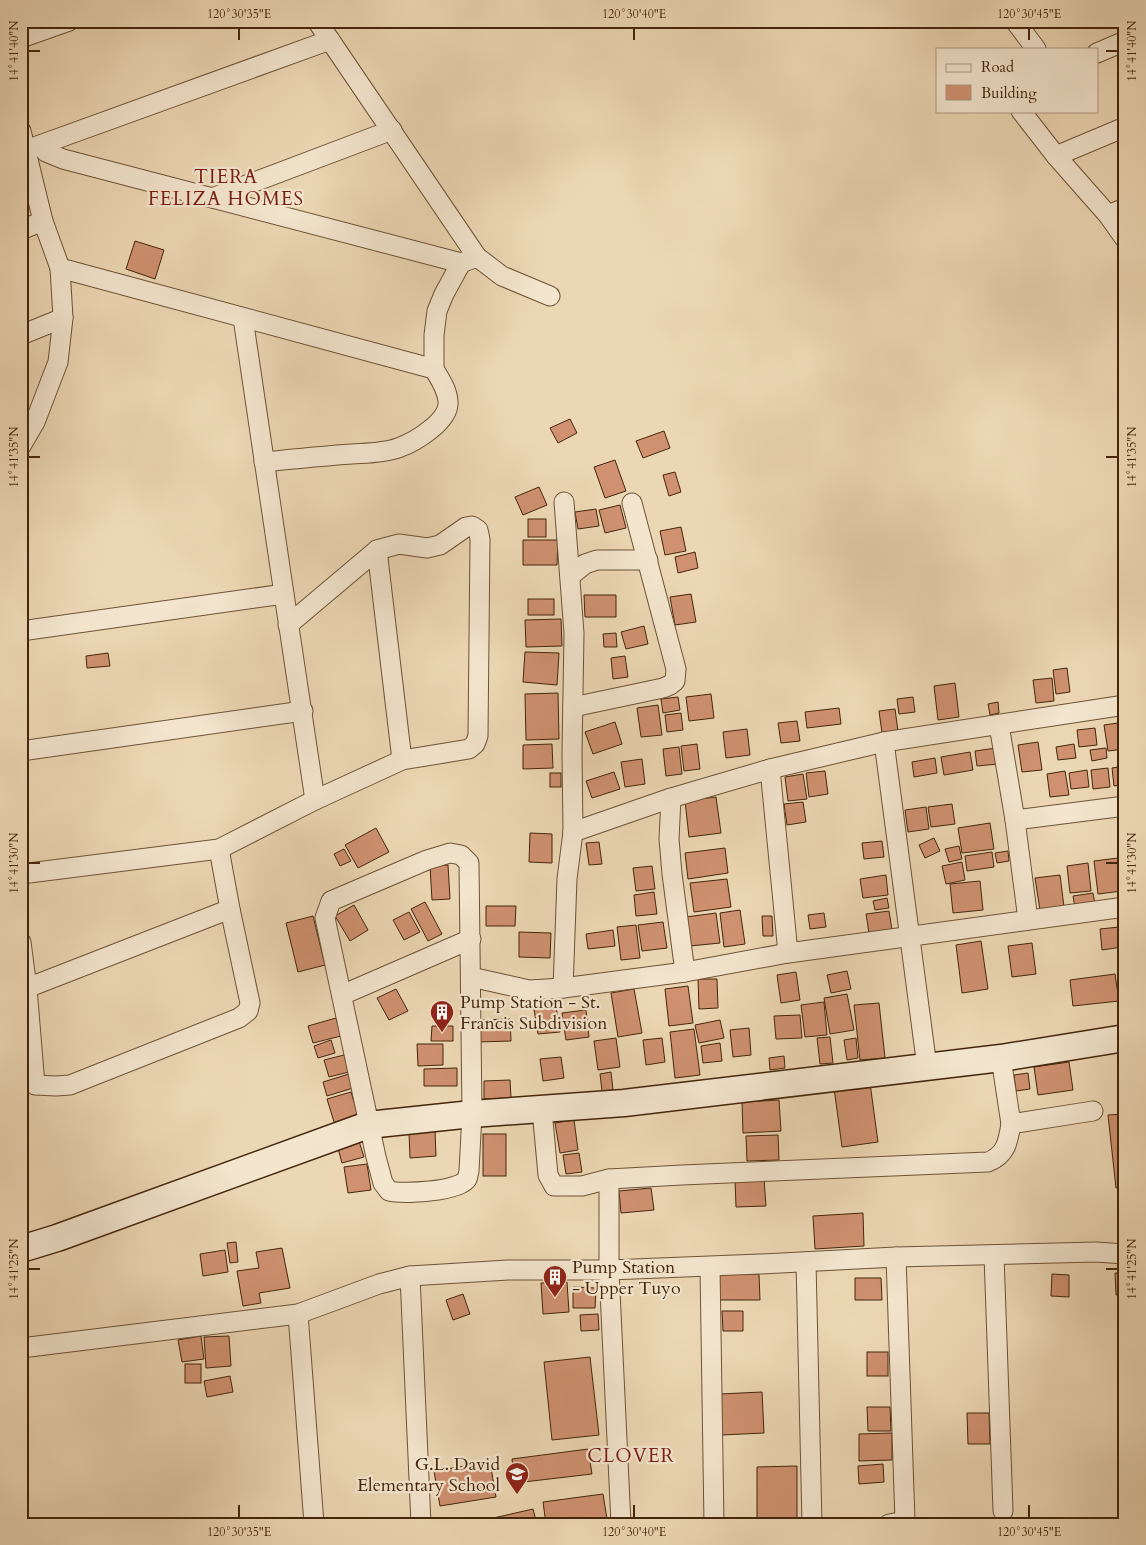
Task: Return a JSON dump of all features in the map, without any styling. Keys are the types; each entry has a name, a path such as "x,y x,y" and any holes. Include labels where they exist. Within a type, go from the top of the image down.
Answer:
{"street":[{"path":"21,38 69,21"},
{"path":"317,21 392,130 469,260"},
{"path":"1015,21 1035,48"},
{"path":"33,147 330,40"},
{"path":"1098,53 1125,41"},
{"path":"1023,112 1056,156 1116,212 1125,239"},
{"path":"1056,156 1125,127"},
{"path":"212,198 392,130"},
{"path":"21,131 33,147 44,221 60,268 63,318 58,362 36,422 21,446"},
{"path":"33,147 53,156 212,198 469,260 550,296"},
{"path":"21,230 44,221"},
{"path":"264,462 378,452 398,448 440,422 447,414 449,401 444,386 434,369 434,335 437,311 444,294 469,260"},
{"path":"60,268 434,369"},
{"path":"21,335 63,318"},
{"path":"243,318 288,626 316,800"},
{"path":"563,988 567,879 573,832 574,633 564,502"},
{"path":"573,707 663,688 675,681 676,669 632,503"},
{"path":"21,874 219,849 316,800 402,760 469,749 475,744 478,736 480,539 478,530 472,526 466,527 440,545 427,548 398,544 377,550 288,626"},
{"path":"377,550 402,760"},
{"path":"570,576 585,564 598,560 648,560"},
{"path":"21,630 284,594"},
{"path":"573,832 671,798 770,769 884,742 1000,726 1125,705"},
{"path":"21,751 303,711"},
{"path":"1000,726 1028,920"},
{"path":"884,742 928,1067"},
{"path":"770,769 788,954"},
{"path":"671,798 669,839 685,972"},
{"path":"1015,820 1125,806"},
{"path":"21,942 27,988 28,1086 70,1085 230,1022 248,1011 250,1004 219,849"},
{"path":"450,853 461,855 469,863 471,939 472,1114 467,1179 459,1185 440,1189 396,1192 389,1190 384,1183 368,1125 325,918 331,900 427,860 450,853"},
{"path":"470,977 529,990 563,988 685,972 788,954 911,936 1125,907"},
{"path":"27,988 230,909"},
{"path":"342,995 471,939"},
{"path":"21,1249 66,1235 368,1125 472,1114 624,1103 1001,1058 1125,1038"},
{"path":"542,1110 548,1175 554,1186 582,1186 609,1179 988,1162 1002,1155 1007,1147 1011,1124 1001,1058"},
{"path":"1011,1124 1093,1111"},
{"path":"609,1179 609,1270 621,1524"},
{"path":"21,1348 298,1314 379,1284 410,1276 508,1270 609,1270 896,1257 1096,1252 1125,1254"},
{"path":"994,1254 1003,1511"},
{"path":"889,1524 905,1520 896,1257"},
{"path":"806,1262 812,1524"},
{"path":"710,1266 714,1524"},
{"path":"410,1276 421,1524"},
{"path":"298,1314 314,1524"}],"building":[{"path":"135,241 164,250 155,279 126,269"},
{"path":"570,419 577,433 558,443 550,428"},
{"path":"664,431 670,448 643,458 636,441"},
{"path":"615,460 626,491 605,498 594,467"},
{"path":"675,472 681,492 669,496 663,475"},
{"path":"539,487 547,505 523,515 515,497"},
{"path":"620,505 626,528 605,533 599,510"},
{"path":"596,509 599,526 578,529 575,512"},
{"path":"528,519 546,519 546,537 528,537"},
{"path":"681,527 686,551 665,555 660,531"},
{"path":"523,540 558,540 557,565 523,565"},
{"path":"695,552 698,568 678,573 675,557"},
{"path":"691,594 696,622 675,625 670,597"},
{"path":"584,595 616,595 616,617 585,617"},
{"path":"528,599 554,599 554,615 528,615"},
{"path":"561,619 562,646 526,647 525,620"},
{"path":"644,626 648,644 626,649 621,632"},
{"path":"616,633 617,647 604,647 603,634"},
{"path":"525,652 559,653 557,685 523,682"},
{"path":"108,653 110,666 87,668 86,656"},
{"path":"625,656 628,677 613,679 611,658"},
{"path":"1067,668 1070,692 1056,694 1053,670"},
{"path":"1052,678 1054,701 1036,703 1033,680"},
{"path":"955,683 959,717 938,720 934,686"},
{"path":"558,693 559,739 526,740 525,694"},
{"path":"711,694 714,718 689,721 686,697"},
{"path":"678,697 680,710 663,713 661,699"},
{"path":"913,697 915,712 899,714 897,699"},
{"path":"998,702 999,713 990,715 988,704"},
{"path":"658,705 662,735 641,737 637,708"},
{"path":"839,708 841,724 807,728 805,712"},
{"path":"895,709 898,731 882,733 879,711"},
{"path":"681,713 683,730 667,732 665,715"},
{"path":"797,721 800,741 781,743 778,723"},
{"path":"615,722 622,744 593,754 585,732"},
{"path":"1125,722 1125,749 1108,751 1104,725"},
{"path":"1095,728 1097,745 1079,747 1077,730"},
{"path":"747,729 750,755 726,758 723,732"},
{"path":"1038,742 1042,770 1022,772 1018,745"},
{"path":"552,744 553,768 523,769 523,745"},
{"path":"697,744 700,769 684,771 681,746"},
{"path":"1074,744 1076,758 1058,760 1056,747"},
{"path":"679,747 682,774 666,776 663,749"},
{"path":"996,748 998,764 977,766 975,751"},
{"path":"1106,748 1107,758 1092,761 1090,750"},
{"path":"970,752 973,770 944,775 941,757"},
{"path":"935,758 937,773 914,777 912,762"},
{"path":"642,759 645,784 625,787 621,762"},
{"path":"1125,766 1125,784 1114,786 1112,768"},
{"path":"1108,768 1110,787 1093,789 1091,770"},
{"path":"1087,770 1089,787 1071,789 1069,773"},
{"path":"825,771 828,794 809,797 806,773"},
{"path":"1065,771 1069,795 1050,797 1047,774"},
{"path":"614,772 620,789 592,798 586,781"},
{"path":"550,773 561,773 561,787 550,787"},
{"path":"803,774 807,799 788,801 785,777"},
{"path":"716,797 721,833 689,837 685,801"},
{"path":"803,802 806,822 787,825 784,804"},
{"path":"952,804 955,824 931,827 928,807"},
{"path":"926,807 929,829 908,832 905,810"},
{"path":"1125,817 1125,840 1121,840 1118,818"},
{"path":"990,823 994,849 962,853 958,828"},
{"path":"376,828 389,852 358,868 345,845"},
{"path":"530,833 552,834 552,863 529,862"},
{"path":"934,838 940,851 925,858 919,845"},
{"path":"882,841 884,857 864,859 862,843"},
{"path":"599,842 602,864 589,865 586,843"},
{"path":"959,846 962,859 949,862 945,849"},
{"path":"725,848 728,873 688,879 685,853"},
{"path":"344,849 351,861 340,866 334,854"},
{"path":"1008,851 1009,861 997,863 995,853"},
{"path":"992,852 994,867 967,871 965,856"},
{"path":"1118,858 1122,891 1098,894 1094,861"},
{"path":"962,862 965,880 946,884 942,866"},
{"path":"1088,863 1091,891 1070,893 1067,866"},
{"path":"448,865 450,899 432,900 430,866"},
{"path":"652,866 655,889 636,891 633,868"},
{"path":"886,875 888,895 863,898 860,879"},
{"path":"1060,875 1064,907 1040,910 1035,878"},
{"path":"727,879 731,907 694,912 690,883"},
{"path":"980,881 983,910 953,913 950,884"},
{"path":"654,892 657,914 636,916 634,895"},
{"path":"1093,893 1095,904 1075,908 1073,896"},
{"path":"887,898 889,908 875,910 873,901"},
{"path":"425,902 442,934 428,941 411,909"},
{"path":"354,905 368,930 350,941 335,916"},
{"path":"486,906 516,906 515,926 486,926"},
{"path":"740,910 745,944 724,947 720,913"},
{"path":"889,911 892,930 869,933 866,914"},
{"path":"409,912 420,932 404,940 393,920"},
{"path":"716,913 720,943 690,946 686,917"},
{"path":"824,913 826,927 810,929 808,915"},
{"path":"313,916 325,965 298,972 286,923"},
{"path":"762,916 772,916 773,936 763,936"},
{"path":"663,922 667,948 642,951 638,925"},
{"path":"636,925 640,958 621,960 617,927"},
{"path":"1119,927 1122,947 1102,950 1100,929"},
{"path":"613,930 615,946 588,949 586,934"},
{"path":"519,932 551,933 550,958 519,957"},
{"path":"981,941 988,989 962,993 956,945"},
{"path":"1032,943 1036,974 1012,977 1008,946"},
{"path":"847,971 851,989 831,993 827,975"},
{"path":"796,972 800,1000 781,1003 777,975"},
{"path":"1115,974 1119,1001 1073,1006 1070,980"},
{"path":"698,979 717,979 718,1008 699,1009"},
{"path":"688,986 693,1023 669,1026 665,989"},
{"path":"396,989 408,1011 389,1020 377,998"},
{"path":"634,989 642,1033 618,1037 611,993"},
{"path":"847,994 854,1030 830,1034 824,998"},
{"path":"555,1000 560,1032 538,1034 533,1003"},
{"path":"824,1002 827,1035 805,1037 801,1005"},
{"path":"879,1003 885,1058 860,1060 854,1005"},
{"path":"586,1010 589,1037 566,1040 562,1013"},
{"path":"800,1015 802,1038 776,1039 774,1016"},
{"path":"336,1018 341,1036 313,1043 308,1026"},
{"path":"510,1019 511,1041 477,1042 477,1020"},
{"path":"720,1020 724,1038 699,1043 695,1025"},
{"name":"Pump Station - St. Francis Subdivision","path":"432,1026 453,1026 453,1041 431,1041"},
{"path":"749,1028 751,1055 733,1057 730,1030"},
{"path":"694,1029 700,1075 675,1078 670,1032"},
{"path":"830,1037 833,1063 820,1064 817,1038"},
{"path":"616,1038 620,1067 598,1070 594,1041"},
{"path":"662,1038 665,1062 646,1065 643,1040"},
{"path":"856,1038 858,1058 847,1060 844,1040"},
{"path":"331,1040 335,1053 318,1058 314,1046"},
{"path":"720,1043 722,1061 703,1063 701,1046"},
{"path":"417,1044 443,1044 443,1065 418,1066"},
{"path":"344,1055 349,1072 329,1077 324,1060"},
{"path":"784,1056 785,1068 770,1070 769,1058"},
{"path":"561,1057 564,1078 543,1081 540,1059"},
{"path":"1069,1062 1073,1090 1038,1095 1034,1067"},
{"path":"457,1068 457,1086 424,1086 424,1069"},
{"path":"611,1072 613,1090 602,1091 600,1074"},
{"path":"1028,1073 1030,1089 1016,1091 1014,1075"},
{"path":"349,1074 353,1088 327,1096 323,1082"},
{"path":"510,1080 511,1098 484,1099 484,1081"},
{"path":"870,1083 878,1142 842,1147 834,1088"},
{"path":"351,1092 359,1118 335,1125 327,1099"},
{"path":"779,1100 781,1131 743,1133 742,1102"},
{"path":"1125,1114 1125,1187 1116,1188 1108,1115"},
{"path":"574,1120 578,1150 560,1153 555,1123"},
{"path":"435,1131 436,1156 410,1158 409,1133"},
{"path":"483,1134 506,1134 506,1176 483,1176"},
{"path":"778,1135 779,1160 747,1161 746,1136"},
{"path":"358,1138 364,1157 342,1163 337,1145"},
{"path":"579,1153 582,1172 566,1174 563,1155"},
{"path":"367,1164 371,1190 348,1193 344,1167"},
{"path":"764,1179 766,1206 736,1207 735,1180"},
{"path":"651,1188 654,1210 621,1213 619,1191"},
{"path":"863,1213 864,1246 815,1249 813,1216"},
{"path":"236,1242 238,1262 230,1263 227,1243"},
{"path":"282,1248 290,1288 259,1293 261,1303 243,1306 237,1271 259,1268 256,1252"},
{"path":"225,1250 228,1272 203,1276 200,1254"},
{"path":"1115,1273 1125,1273 1125,1294 1116,1295"},
{"path":"718,1274 759,1274 760,1300 719,1300"},
{"path":"1052,1274 1069,1275 1069,1297 1051,1296"},
{"path":"855,1278 881,1278 882,1300 855,1300"},
{"name":"Pump Station - Upper Tuyo","path":"567,1282 569,1312 543,1314 541,1283"},
{"path":"573,1287 596,1288 595,1308 573,1308"},
{"path":"463,1294 470,1314 453,1320 446,1300"},
{"path":"722,1311 743,1311 743,1331 723,1331"},
{"path":"598,1314 599,1330 581,1331 580,1315"},
{"path":"201,1336 204,1359 182,1362 178,1340"},
{"path":"229,1336 231,1366 206,1368 204,1337"},
{"path":"867,1352 888,1352 888,1376 867,1376"},
{"path":"590,1357 599,1435 552,1440 544,1362"},
{"path":"185,1364 201,1364 201,1383 185,1383"},
{"path":"21,1367 25,1402 21,1403"},
{"path":"230,1376 233,1392 207,1397 204,1381"},
{"path":"762,1392 764,1433 722,1435 720,1394"},
{"path":"867,1407 890,1407 891,1431 868,1431"},
{"path":"967,1413 989,1413 990,1444 968,1444"},
{"path":"892,1433 892,1460 859,1461 859,1434"},
{"path":"588,1449 592,1474 515,1483 512,1459"},
{"path":"490,1462 496,1497 440,1506 434,1471"},
{"path":"883,1464 884,1482 859,1484 858,1466"},
{"path":"797,1466 797,1524 757,1524 757,1467"},
{"path":"603,1494 607,1519 575,1524 546,1524 543,1502"},
{"path":"533,1509 537,1524 467,1524"}],"place":[{"name":"Pump Station - St. Francis Subdivision","path":"442,1033"},
{"name":"Pump Station - Upper Tuyo","path":"555,1298"},
{"name":"G.L. David Elementary School","path":"517,1495"}],"district":[{"name":"TIERA FELIZA HOMES","path":"226,187"},
{"name":"CLOVER","path":"631,1455"}]}
